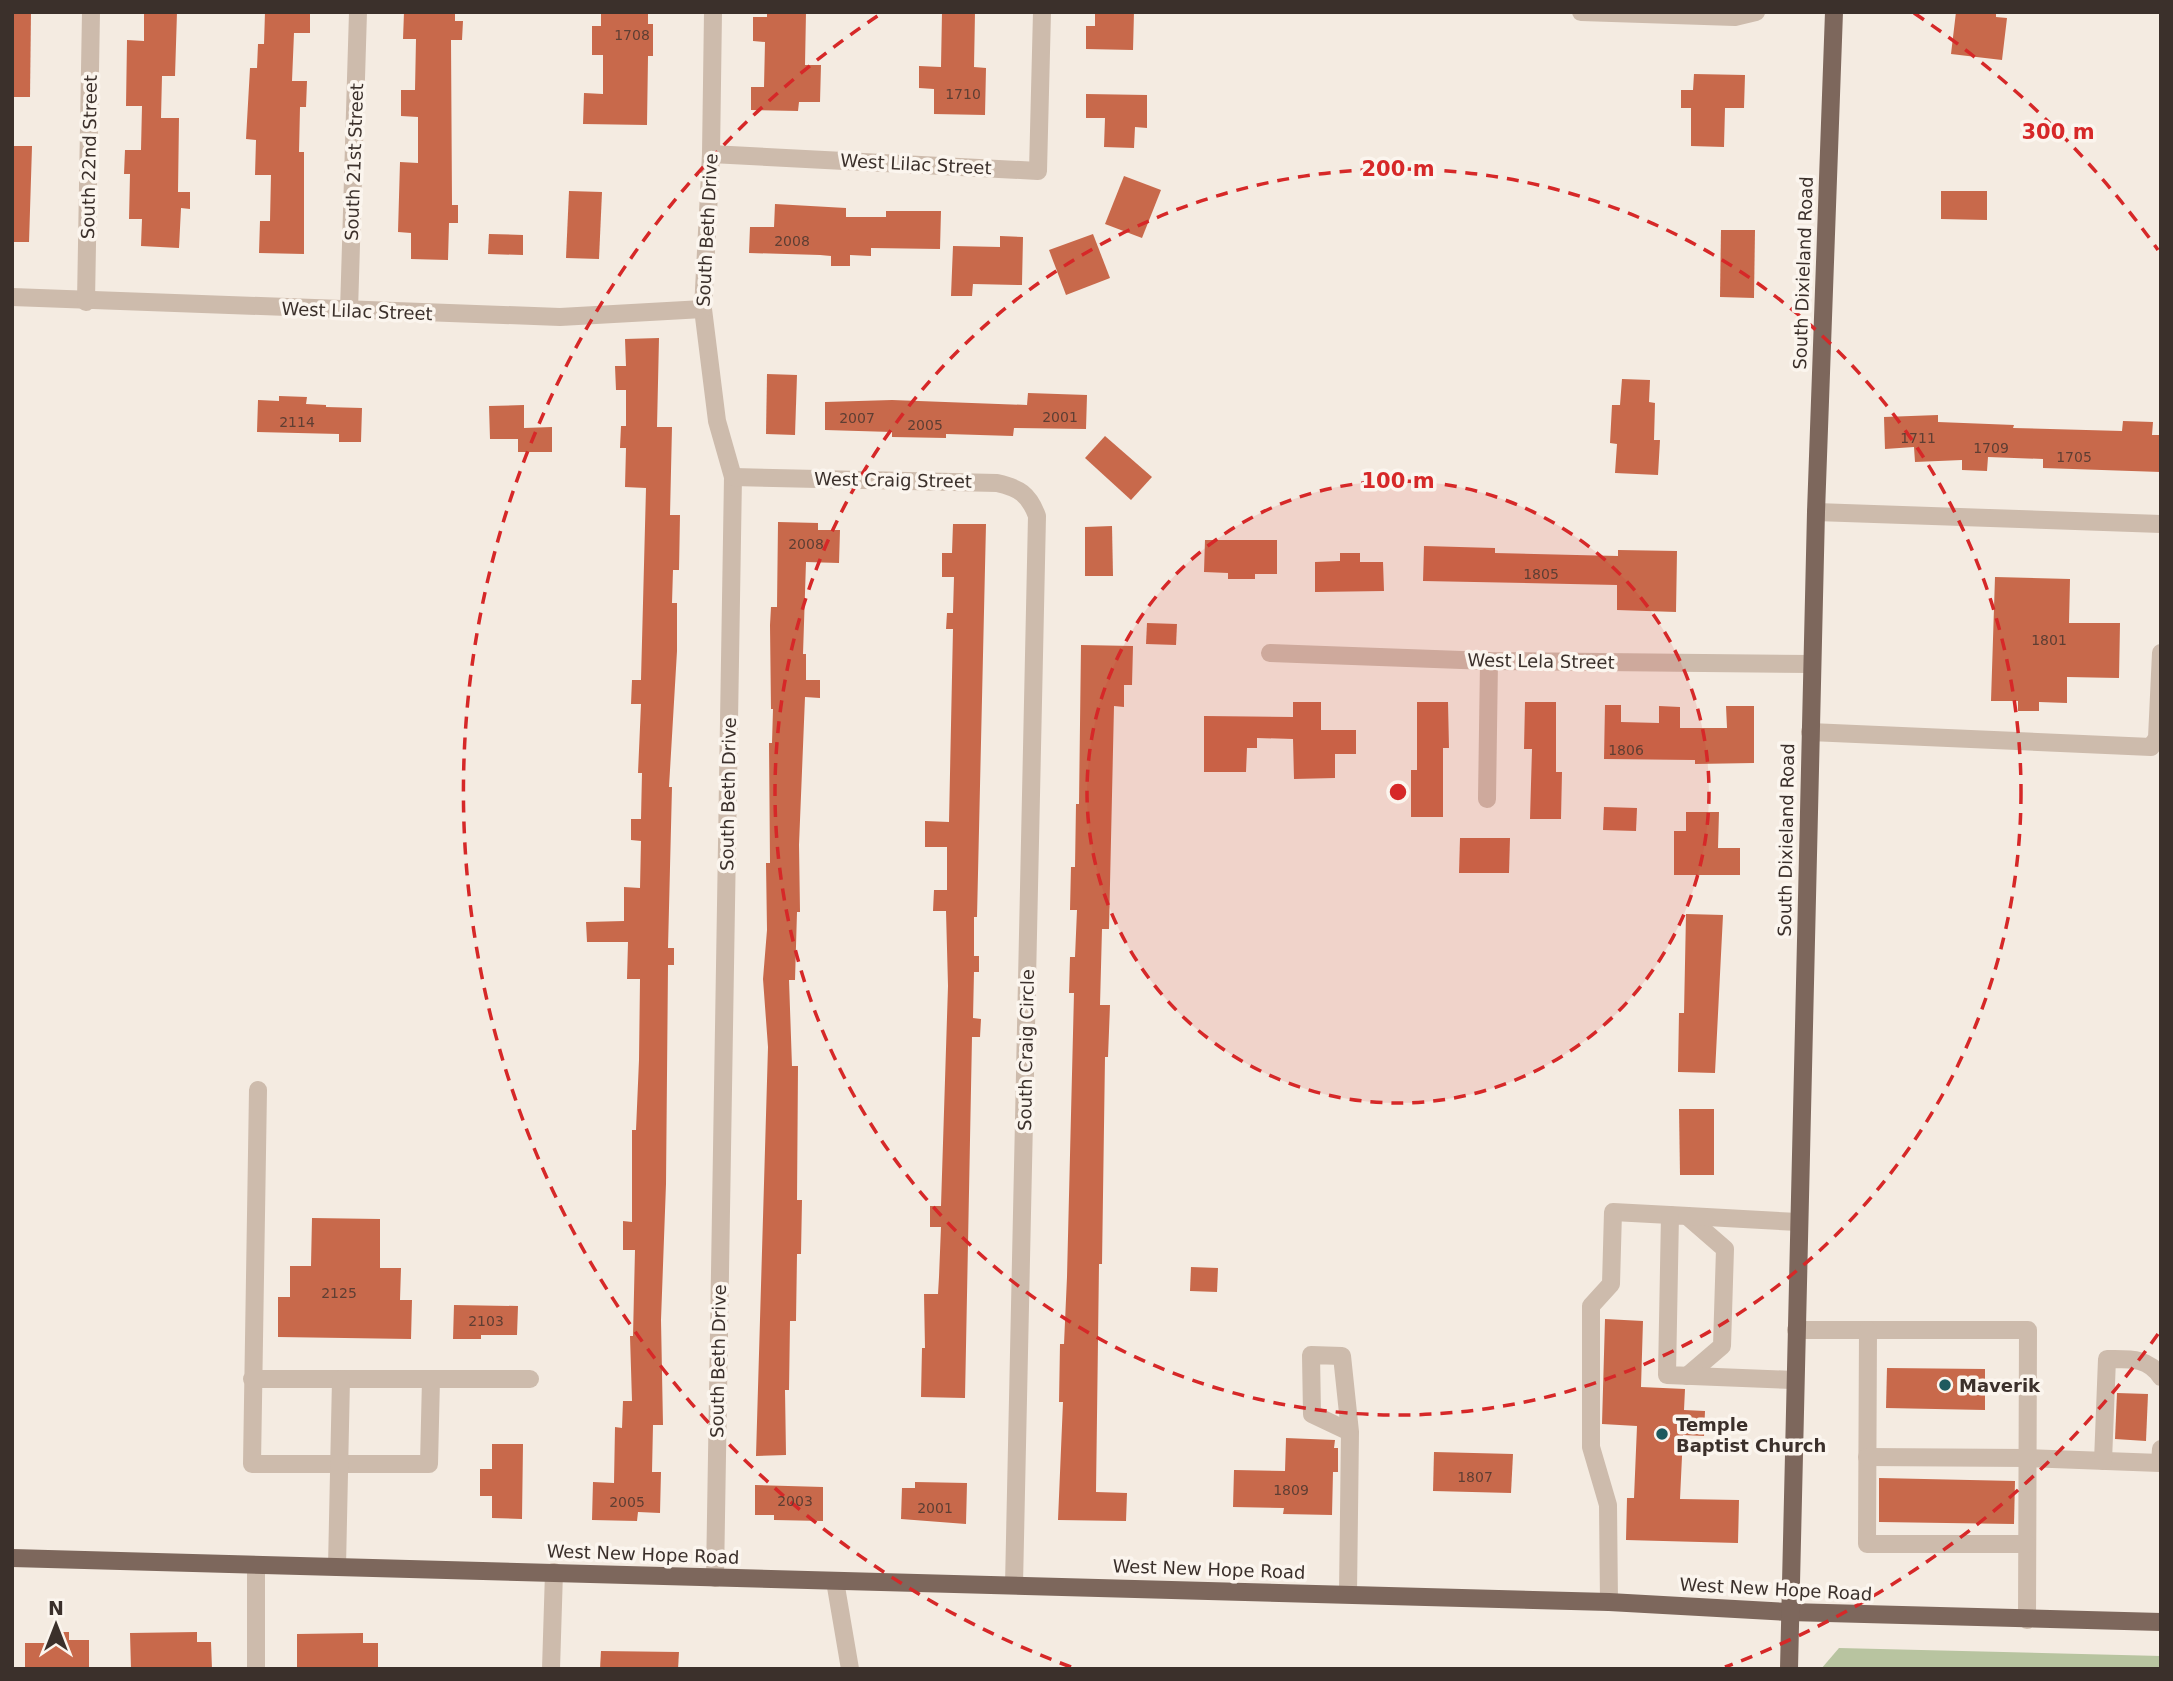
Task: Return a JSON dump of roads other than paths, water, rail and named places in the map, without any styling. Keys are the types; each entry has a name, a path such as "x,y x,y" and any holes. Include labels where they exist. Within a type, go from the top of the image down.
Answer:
{"main road":[{"name":"South Dixieland Road","path":"1788,1669 1816,512 1834,12"},
{"name":"West New Hope Road","path":"12,1558 1348,1594 1609,1602 1788,1612 2161,1622"}],"street":[{"name":"South 22nd Street","path":"86,302 91,12"},
{"name":"South 21st Street","path":"349,311 358,12"},
{"name":"South Beth Drive","path":"713,12 711,154 703,309 717,421 733,477 715,1578"},
{"name":"West Lilac Street","path":"711,154 1038,171 1042,12"},
{"path":"1581,12 1735,17 1756,12"},
{"name":"West Lilac Street","path":"12,297 86,302 560,317 703,309"},
{"name":"West Craig Street","path":"733,477 997,483 1017,488 1031,499 1037,516"},
{"path":"1816,512 2161,524"},
{"name":"South Craig Circle","path":"1014,1585 1037,516"},
{"name":"West Lela Street","path":"1270,653 1489,661 1812,664"},
{"path":"1810,732 2151,747 2157,738 2161,653"},
{"path":"1487,799 1489,661"},
{"path":"258,1090 252,1464 429,1464 430,1379"},
{"path":"1609,1602 1608,1505 1591,1447 1591,1306 1611,1284 1613,1212 1798,1222"},
{"path":"1679,1215 1725,1249 1722,1346 1687,1376"},
{"path":"1679,1215 1667,1375 1794,1380"},
{"path":"1796,1330 2028,1330 2027,1620"},
{"path":"1868,1330 1867,1544 2027,1544"},
{"path":"2103,1461 2107,1359 2138,1359 2154,1367 2161,1377"},
{"path":"252,1379 530,1379"},
{"path":"337,1567 341,1379"},
{"path":"1348,1594 1350,1432"},
{"path":"1867,1457 2027,1458 2160,1463 2161,1449"},
{"path":"256,1565 256,1669"},
{"path":"551,1669 554,1572"},
{"path":"835,1581 850,1669"}],"place":[{"name":"Maverik","path":"1945,1385"},
{"name":"Temple Baptist Church","path":"1662,1434"}]}
